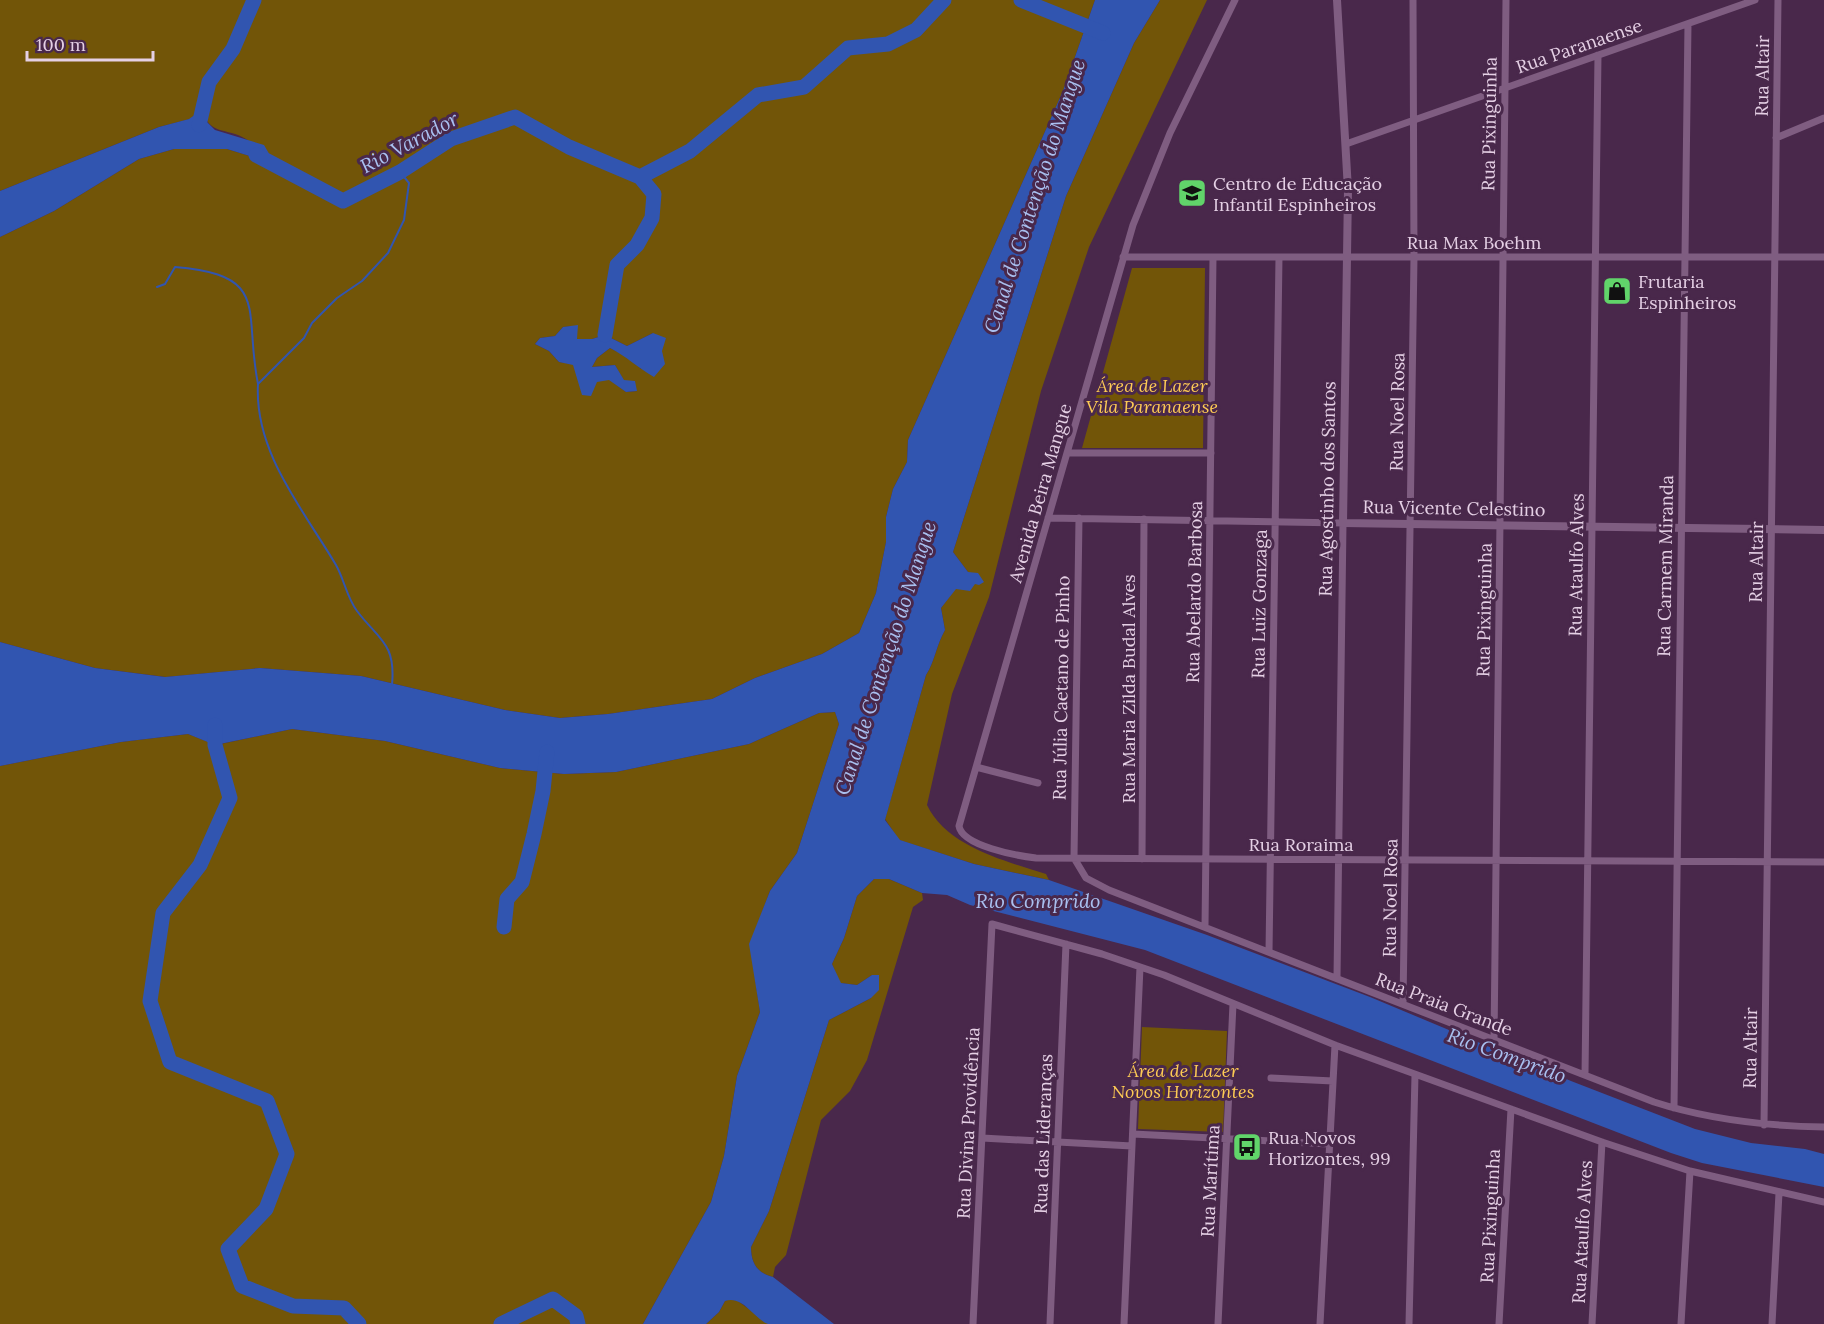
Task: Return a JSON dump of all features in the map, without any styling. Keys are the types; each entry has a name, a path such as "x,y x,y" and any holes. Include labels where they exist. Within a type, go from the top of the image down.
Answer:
{"street":[{"name":"Avenida Beira Mangue","path":"962,834 959,826 1123,257 1155,168 1235,0"},
{"name":"Rua Agostinho dos Santos","path":"1337,0 1346,144 1347,257 1337,978"},
{"name":"Rua Noel Rosa","path":"1403,1004 1414,257 1413,0"},
{"name":"Rua Pixinguinha","path":"1494,1040 1506,0"},
{"name":"Rua Paranaense","path":"1346,144 1755,0"},
{"name":"Rua Altair","path":"1764,1125 1778,0"},
{"name":"Rua Carmem Miranda","path":"1674,1108 1688,24"},
{"name":"Rua Ataulfo Alves","path":"1585,1075 1598,55"},
{"path":"1776,138 1824,118"},
{"name":"Rua Max Boehm","path":"1123,257 1824,257"},
{"name":"Rua Abelardo Barbosa","path":"1205,927 1213,257"},
{"name":"Rua Luiz Gonzaga","path":"1269,952 1280,257"},
{"path":"1067,453 1211,453"},
{"name":"Rua Vicente Celestino","path":"1048,518 1824,530"},
{"name":"Rua Júlia Caetano de Pinho","path":"1074,858 1078,518"},
{"name":"Rua Maria Zilda Budal Alves","path":"1142,859 1144,519"},
{"path":"976,767 1038,783"},
{"name":"Rua Roraima","path":"962,834 970,840 1016,855 1074,858 1824,862"},
{"name":"Rua Praia Grande","path":"1074,858 1082,874 1096,884 1674,1108 1710,1117 1764,1125 1824,1127"},
{"name":"Rua Divina Providência","path":"974,1324 992,924 1066,944"},
{"path":"1066,944 1140,967 1335,1045 1602,1142 1690,1171 1824,1202"},
{"name":"Rua das Lideranças","path":"1050,1324 1066,944"},
{"path":"1124,1324 1140,967"},
{"name":"Rua Marítima","path":"1218,1324 1233,1004"},
{"path":"1320,1324 1335,1045"},
{"path":"1408,1324 1415,1075"},
{"path":"1271,1078 1333,1081"},
{"name":"Rua Pixinguinha","path":"1499,1324 1511,1109"},
{"path":"1133,1134 1329,1144"},
{"path":"982,1138 1132,1146"},
{"name":"Rua Ataulfo Alves","path":"1592,1324 1602,1142"},
{"path":"1681,1324 1690,1171"},
{"path":"1772,1324 1779,1193"}],"green space":[{"path":"0,0 1095,0 1063,91 908,440 907,462 893,489 886,517 886,542 876,593 859,633 822,654 755,678 712,699 608,714 560,718 505,710 361,676 260,668 166,677 95,668 0,642 0,237 54,211 139,159 174,149 227,149 275,164 246,139 214,127 205,118 202,109 190,119 159,127 0,191","holes":["577,326 576,339 592,339 605,335 627,346 653,333 641,369 635,361 610,348 597,358 592,367 615,365 624,381 637,391 626,392 609,379 597,381 573,364 559,362 549,351 535,344 540,338 555,336 563,327"]},
{"path":"1160,0 1207,0 1089,247 1041,391 989,597 952,694 927,805 948,832 963,842 996,858 1046,874 1049,880 974,864 899,840 885,819 926,675 945,630 941,608 968,572 953,552 1066,196 1134,43"},
{"name":"Área de Lazer Vila Paranaense","path":"1132,268 1205,268 1203,448 1082,448"},
{"path":"835,712 839,724 797,853 770,891 750,944 760,1012 737,1076 724,1156 711,1202 643,1324 0,1324 0,766 121,742 188,734 216,745 292,729 385,741 500,768 564,774 616,772 749,744 819,713"},
{"path":"874,879 889,879 922,893 923,900 913,907 867,1060 850,1091 821,1120 786,1255 775,1267 773,1277 763,1273 756,1266 752,1258 751,1247 769,1211 829,1020 871,998 872,975 857,985 840,983 832,964 844,938 857,896"},
{"name":"Área de Lazer Novos Horizontes","path":"1142,1027 1227,1031 1223,1132 1138,1129"},
{"path":"730,1299 738,1301 769,1324 706,1324 719,1312 725,1301"}],"water":[{"path":"1095,0 1160,0 1134,43 1066,196 953,552 968,572 978,573 984,582 979,585 975,584 970,591 956,589 941,608 945,630 926,675 885,820 900,840 974,864 1049,880 1207,935 1370,997 1571,1081 1695,1129 1751,1143 1805,1149 1824,1154 1824,1187 1702,1163 1671,1153 1145,950 970,905 947,895 922,893 889,879 874,879 857,896 844,938 832,964 841,983 857,985 872,975 879,975 879,990 871,998 829,1020 769,1211 751,1247 752,1258 759,1270 773,1277 834,1324 768,1324 743,1304 731,1300 725,1301 719,1312 706,1324 643,1324 711,1202 724,1156 737,1076 760,1012 749,944 770,891 797,853 839,724 835,712 819,713 749,744 616,772 564,774 500,768 385,741 292,729 215,745 188,734 121,742 0,766 0,642 95,668 165,677 260,668 361,676 505,710 560,718 608,714 712,699 755,678 822,654 859,633 876,593 886,542 886,517 893,489 907,462 908,440 1063,91"},
{"path":"203,109 204,119 215,130 264,145 275,164 227,149 174,149 139,159 54,211 0,237 0,191 159,127 189,119"},
{"path":"578,325 577,339 592,339 605,335 627,346 653,333 666,338 662,351 665,364 654,377 610,348 597,358 592,367 615,365 624,380 635,381 637,391 626,392 609,380 597,382 591,396 582,395 573,365 559,362 549,351 535,344 540,338 555,336 563,327"}],"waterway":[{"path":"199,125 209,82 233,49 254,0"},
{"name":"Rio Varador","path":"256,155 343,201 400,172 451,139 515,117 569,147 640,177 690,151 758,95 804,87 848,48 888,44 916,30 944,0"},
{"name":"Rio Varador","path":"1021,0 1103,33"},
{"path":"157,287 165,284 175,267 206,271 227,278 240,288 247,301 251,317 258,384 304,338 312,323 337,298 362,281 388,253 404,220 409,183 400,172"},
{"path":"605,335 617,265 637,245 652,218 654,194 640,177"},
{"path":"258,384 259,409 272,456 283,479 336,565 354,606 384,643 391,660 392,685"},
{"path":"215,725 215,745 230,798 200,865 163,913 150,1001 170,1062 267,1101 287,1154 266,1209 228,1249 242,1286 293,1306 344,1308 359,1324"},
{"path":"504,927 507,899 522,882 534,834 543,791 547,752"},
{"path":"501,1324 553,1299 576,1316 578,1324"}],"place":[{"name":"Centro de Educação Infantil Espinheiros","path":"1192,193"},
{"name":"Frutaria Espinheiros","path":"1617,291"},
{"name":"Rua Novos Horizontes, 99","path":"1247,1147"}],"water label":[{"name":"Canal de Contenção do Mangue","path":"1034,196"},
{"name":"Canal de Contenção do Mangue","path":"885,658"},
{"name":"Rio Comprido","path":"1038,900"},
{"name":"Rio Comprido","path":"1507,1055"}]}
